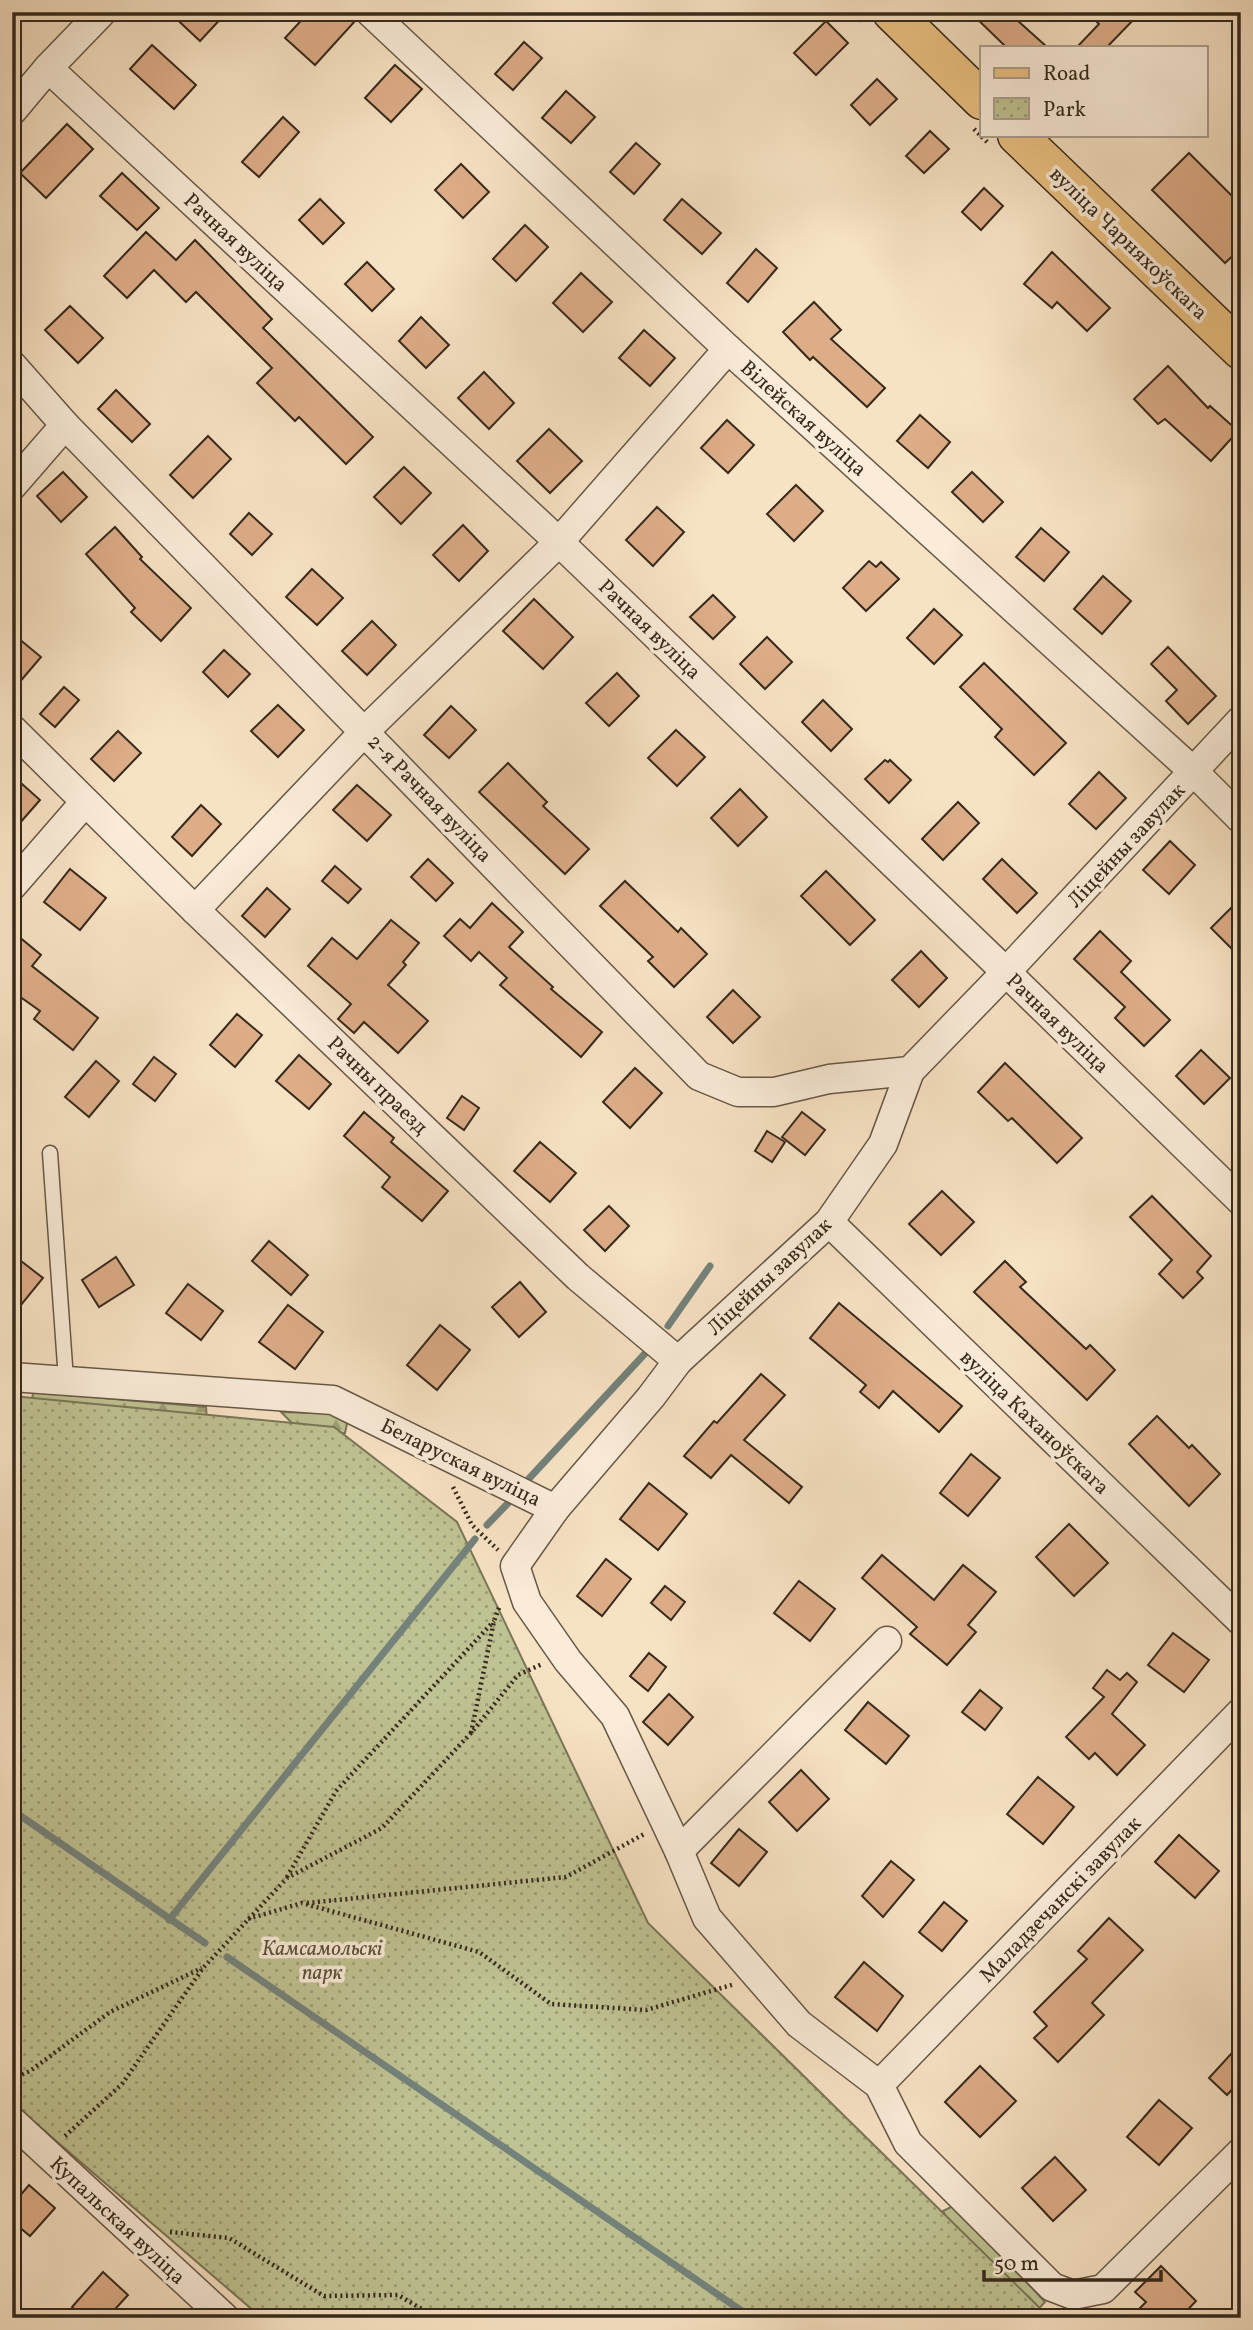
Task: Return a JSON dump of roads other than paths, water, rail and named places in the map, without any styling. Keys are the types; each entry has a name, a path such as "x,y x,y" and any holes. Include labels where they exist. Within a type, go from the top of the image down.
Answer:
{"main road":[{"path":"892,12 980,98"},
{"name":"вуліца Чарняхоўскага","path":"1018,136 1241,350"}],"street":[{"path":"12,111 48,68 102,12"},
{"name":"Вілейская вуліца","path":"370,12 728,349 1194,772 1241,819"},
{"name":"Рачная вуліца","path":"48,68 559,542 1241,1201"},
{"path":"195,909 365,731 559,542 728,349"},
{"name":"2-я Рачная вуліца","path":"12,365 65,425 699,1076 738,1092 774,1092 828,1079 910,1071"},
{"path":"12,486 65,425"},
{"name":"Ліцейны завулак","path":"555,1509 651,1397 678,1361 829,1222 883,1144 910,1071 1241,720"},
{"name":"Рачны праезд","path":"12,729 578,1277 678,1361"},
{"path":"12,886 85,802"},
{"name":"вуліца Каханоўскага","path":"829,1222 1241,1621"},
{"name":"Беларуская вуліца","path":"12,1377 333,1400 555,1509 515,1566 527,1602 568,1661 615,1716 679,1851"},
{"path":"887,1642 679,1851 707,1917 799,2024 879,2085 908,2143 1052,2287 1073,2295 1103,2289 1241,2152"},
{"name":"Маладзечанскі завулак","path":"879,2085 1241,1712"},
{"name":"Купальская вуліца","path":"12,2121 225,2318"}],"lane":[{"path":"50,1153 66,1380"}],"waterway":[{"path":"668,1326 710,1266"},
{"path":"523,1485 652,1346"},
{"path":"487,1525 513,1498"},
{"path":"169,1920 475,1539"},
{"path":"12,1810 205,1943"},
{"path":"227,1957 752,2318"}],"park label":[{"name":"Камсамольскі парк","path":"322,1960"}]}
